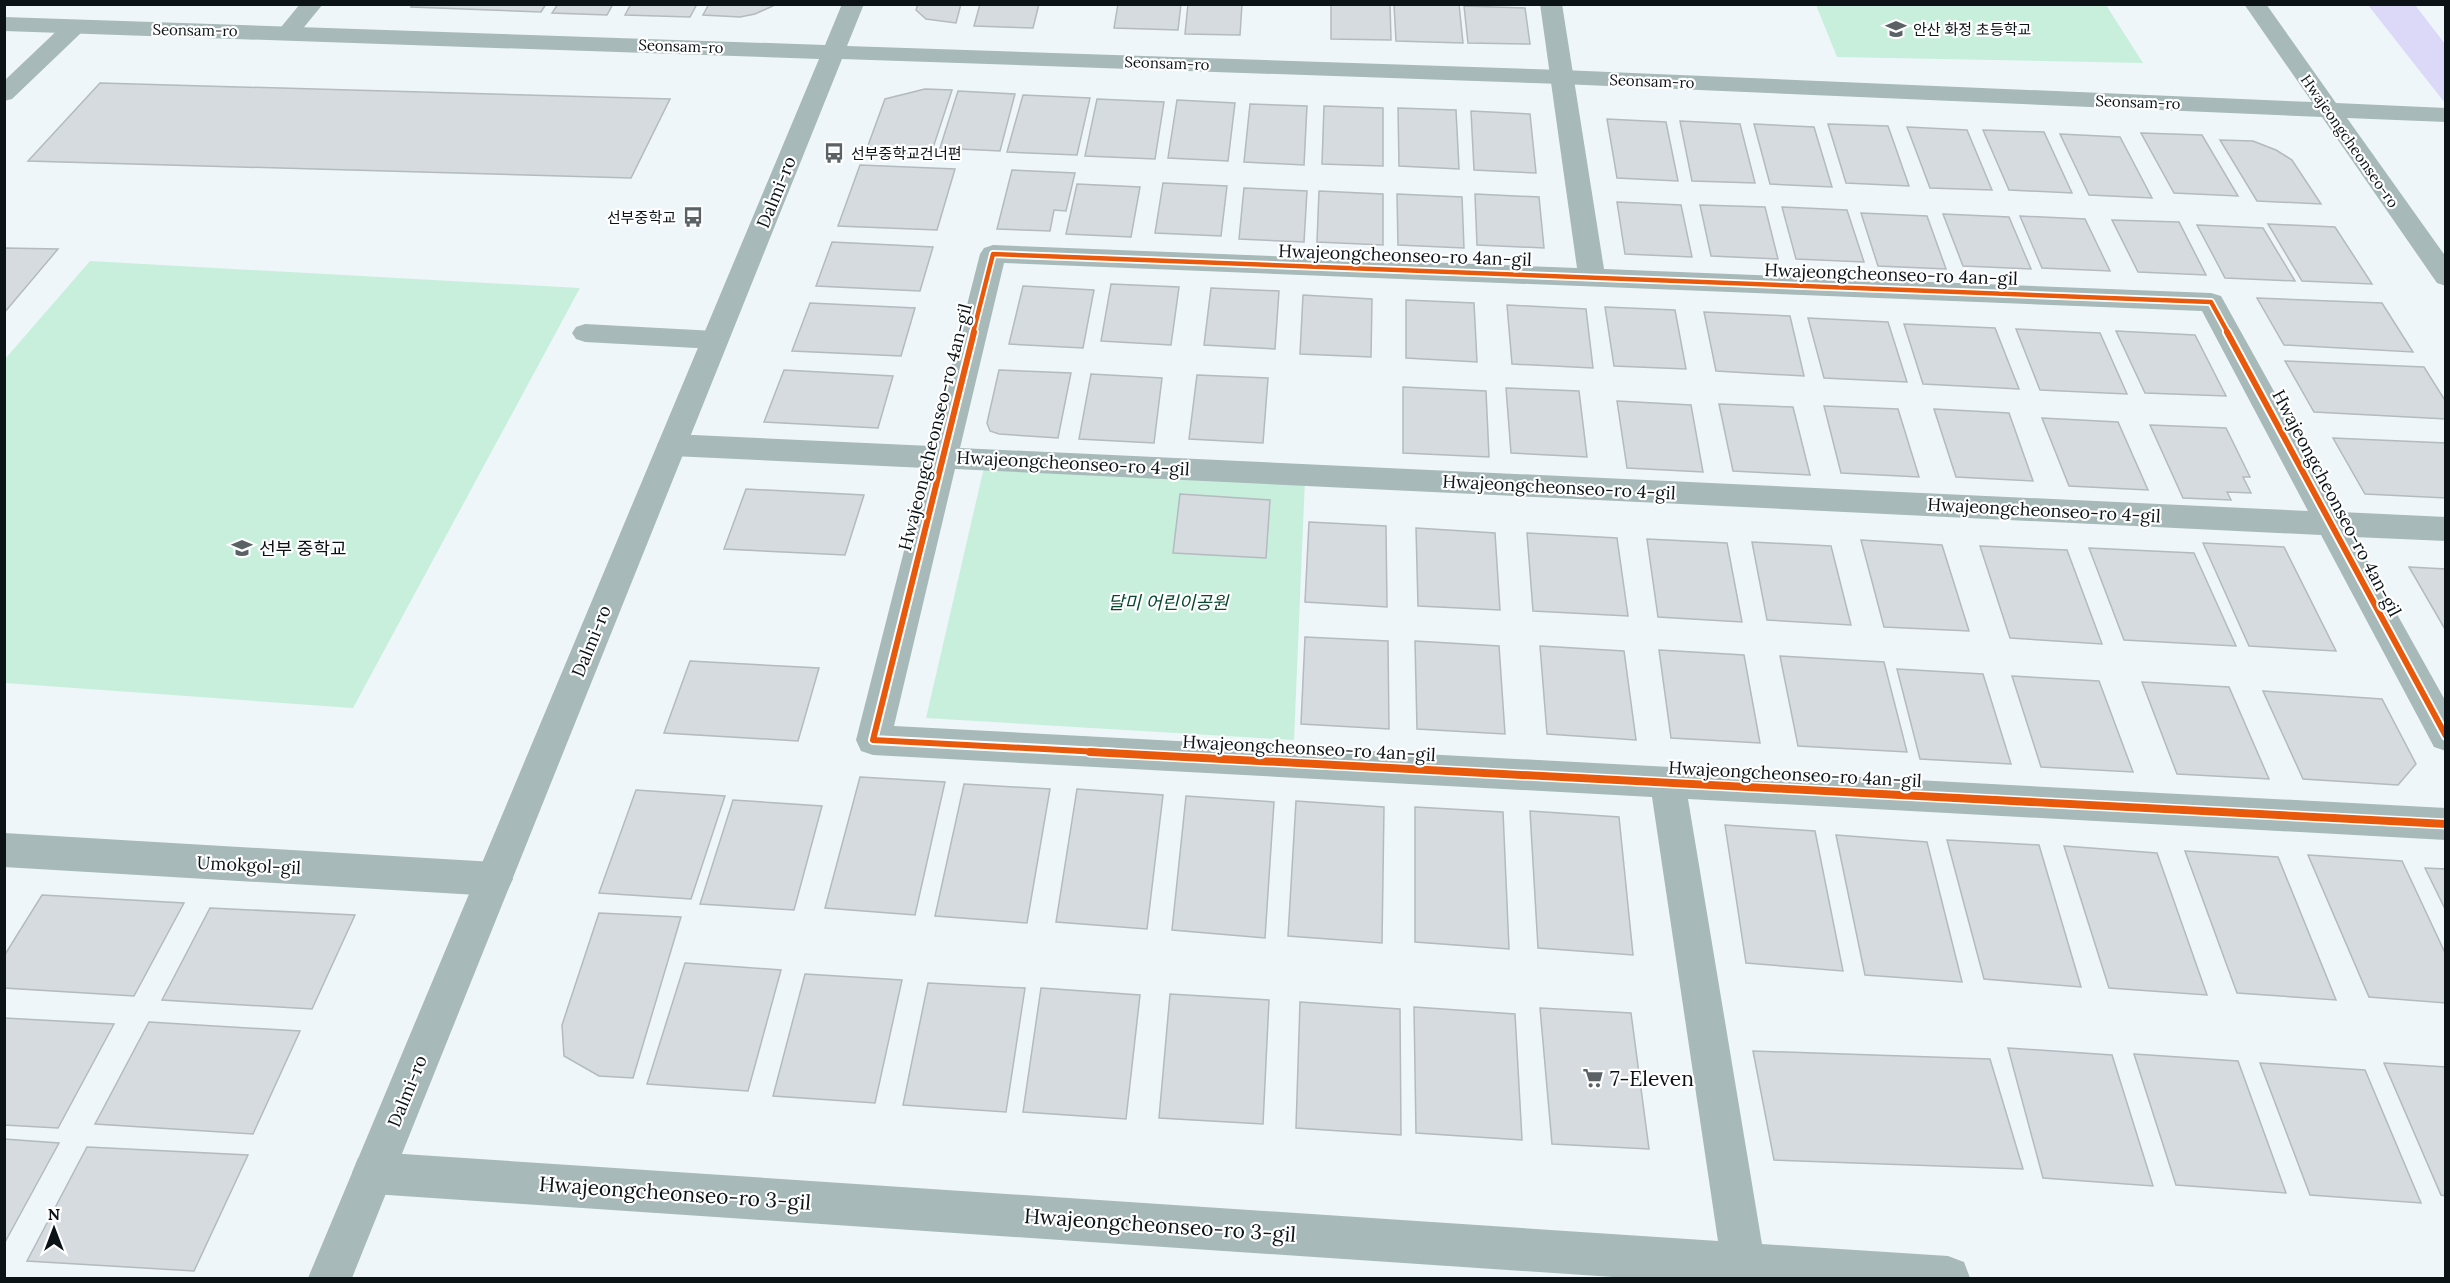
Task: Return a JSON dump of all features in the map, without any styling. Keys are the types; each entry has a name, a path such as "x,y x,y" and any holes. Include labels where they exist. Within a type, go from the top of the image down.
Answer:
{"street":[{"path":"288,32 312,4"},
{"name":"Dalmi-ro","path":"330,1278 853,4"},
{"path":"1551,4 1592,277"},
{"name":"Hwajeongcheonseo-ro","path":"2255,4 2445,277"},
{"name":"Seonsam-ro","path":"4,24 1562,77 2445,115"},
{"path":"10,95 74,27"},
{"name":"Hwajeongcheonseo-ro 4an-gil","path":"2445,736 2211,302 993,254 873,740 2445,824"},
{"name":"Hwajeongcheonseo-ro 4-gil","path":"672,445 2445,529"},
{"path":"1667,782 1745,1271"},
{"name":"Umokgol-gil","path":"9,858 494,879"},
{"name":"Hwajeongcheonseo-ro 3-gil","path":"373,1173 1745,1271 1947,1278"}],"lane":[{"path":"585,333 715,340"}],"green space":[{"path":"1816,5 2106,5 2143,63 1837,57"},
{"path":"90,261 580,288 353,708 5,683 5,359"},
{"name":"달미 어린이공원","path":"985,463 1305,479 1294,740 926,718"}],"shaded area":[{"path":"2368,5 2415,5 2445,44 2445,103"}],"building":[{"path":"413,4 546,4 541,12 411,7"},
{"path":"558,4 613,4 607,15 552,13"},
{"path":"631,4 697,4 690,17 625,15"},
{"path":"709,4 777,4 755,14 740,17 703,15"},
{"path":"918,4 961,4 956,23 926,19 916,10"},
{"path":"980,4 1039,4 1033,28 974,26"},
{"path":"1118,4 1181,4 1178,30 1114,28"},
{"path":"1188,4 1242,4 1240,35 1185,34"},
{"path":"1331,4 1390,4 1391,40 1331,39"},
{"path":"1394,4 1459,4 1463,43 1396,41"},
{"path":"1464,6 1525,8 1530,44 1468,43"},
{"path":"100,83 670,99 631,178 28,161"},
{"path":"925,89 952,90 931,154 866,151 885,99"},
{"path":"958,91 1015,94 1000,151 940,148"},
{"path":"1023,95 1090,98 1077,155 1007,152"},
{"path":"1097,99 1164,102 1155,159 1085,156"},
{"path":"1177,100 1235,103 1228,161 1168,158"},
{"path":"1250,104 1307,106 1304,165 1244,162"},
{"path":"1324,106 1383,108 1383,166 1322,164"},
{"path":"1398,108 1456,110 1459,169 1399,166"},
{"path":"1471,111 1530,114 1536,173 1474,170"},
{"path":"1607,119 1666,122 1678,181 1617,178"},
{"path":"1680,121 1740,124 1755,183 1692,181"},
{"path":"1754,124 1814,127 1832,187 1770,184"},
{"path":"1828,124 1888,126 1909,186 1846,183"},
{"path":"1907,127 1967,130 1992,190 1930,188"},
{"path":"1983,130 2044,132 2072,193 2009,190"},
{"path":"2141,133 2202,135 2238,196 2174,193"},
{"path":"2060,134 2120,137 2152,198 2089,195"},
{"path":"2220,140 2253,141 2276,150 2292,160 2321,204 2257,201"},
{"path":"860,165 955,169 937,230 838,226"},
{"path":"1012,170 1075,173 1066,211 1054,210 1050,231 997,229"},
{"path":"1163,183 1227,186 1221,236 1155,233"},
{"path":"1077,184 1140,187 1131,237 1066,234"},
{"path":"1244,188 1307,191 1304,242 1239,239"},
{"path":"1319,191 1383,194 1383,245 1317,242"},
{"path":"1397,194 1462,197 1464,248 1398,245"},
{"path":"1475,194 1539,197 1544,248 1477,245"},
{"path":"1617,202 1681,205 1692,257 1625,254"},
{"path":"1700,205 1765,207 1778,259 1711,256"},
{"path":"1782,207 1847,210 1864,262 1796,259"},
{"path":"1861,213 1927,216 1946,269 1878,266"},
{"path":"1943,214 2009,217 2031,269 1963,266"},
{"path":"2020,216 2085,219 2110,271 2042,268"},
{"path":"2112,220 2179,222 2206,275 2138,272"},
{"path":"2268,224 2335,227 2372,284 2302,281"},
{"path":"2197,225 2263,228 2295,281 2225,278"},
{"path":"832,242 933,247 920,291 816,286"},
{"path":"4,248 58,249 4,313"},
{"path":"1111,284 1179,287 1171,345 1101,341"},
{"path":"1023,286 1094,290 1083,348 1009,344"},
{"path":"1211,288 1279,291 1275,349 1204,345"},
{"path":"1303,295 1372,299 1371,357 1300,354"},
{"path":"2257,298 2382,303 2413,352 2284,345"},
{"path":"1406,300 1474,303 1477,362 1406,358"},
{"path":"810,303 915,308 901,356 792,351"},
{"path":"1507,305 1586,309 1593,368 1512,364"},
{"path":"1605,307 1675,310 1686,369 1614,366"},
{"path":"1704,312 1790,316 1804,376 1716,371"},
{"path":"1808,318 1888,322 1907,382 1824,378"},
{"path":"1904,324 1995,328 2019,389 1923,384"},
{"path":"2016,329 2100,333 2127,394 2040,390"},
{"path":"2116,331 2195,335 2226,396 2145,393"},
{"path":"2285,361 2424,367 2446,402 2446,419 2314,412"},
{"path":"784,370 893,376 878,428 764,422"},
{"path":"999,370 1071,373 1058,438 999,434 990,431 987,423"},
{"path":"1091,374 1162,378 1154,443 1079,439"},
{"path":"1197,375 1268,378 1263,443 1189,439"},
{"path":"1403,387 1486,391 1489,457 1403,453"},
{"path":"1506,388 1579,391 1587,457 1511,453"},
{"path":"1617,401 1691,405 1703,472 1627,468"},
{"path":"1719,404 1793,407 1810,475 1733,471"},
{"path":"1824,406 1898,409 1919,477 1841,473"},
{"path":"1934,409 2009,413 2033,481 1956,477"},
{"path":"2042,418 2118,422 2148,490 2069,486"},
{"path":"2150,425 2226,428 2250,477 2243,477 2251,493 2227,492 2231,500 2183,498"},
{"path":"2333,438 2446,443 2446,498 2365,494"},
{"path":"746,489 864,495 845,555 724,549"},
{"path":"1180,494 1270,500 1266,558 1173,553"},
{"path":"1309,522 1386,526 1387,607 1305,602"},
{"path":"1416,528 1495,533 1500,610 1418,606"},
{"path":"1527,533 1617,538 1628,616 1533,611"},
{"path":"1647,539 1727,543 1742,622 1658,617"},
{"path":"1861,540 1942,545 1969,631 1884,627"},
{"path":"1752,542 1831,546 1851,625 1767,620"},
{"path":"2203,543 2284,547 2336,651 2249,646"},
{"path":"1980,546 2067,550 2102,644 2010,638"},
{"path":"2089,548 2194,553 2236,646 2124,640"},
{"path":"2409,567 2446,569 2446,631"},
{"path":"1305,637 1388,641 1389,729 1301,724"},
{"path":"1415,641 1499,646 1505,734 1417,729"},
{"path":"1540,646 1624,651 1636,740 1547,734"},
{"path":"1659,650 1744,655 1760,743 1671,738"},
{"path":"1780,656 1884,662 1907,752 1798,746"},
{"path":"690,661 819,668 798,741 664,733"},
{"path":"1897,669 1983,674 2011,764 1920,759"},
{"path":"2012,676 2099,681 2133,772 2041,767"},
{"path":"2142,682 2229,687 2269,779 2177,774"},
{"path":"2263,691 2382,699 2416,764 2398,785 2303,779"},
{"path":"860,777 945,782 915,915 825,908"},
{"path":"964,784 1050,789 1027,923 935,916"},
{"path":"1077,789 1163,795 1147,929 1056,922"},
{"path":"636,790 725,796 691,899 599,893"},
{"path":"1186,796 1274,802 1265,938 1172,930"},
{"path":"733,800 822,806 794,910 700,904"},
{"path":"1296,801 1384,807 1382,943 1288,936"},
{"path":"1415,807 1503,812 1509,949 1415,942"},
{"path":"1530,811 1619,817 1633,955 1538,948"},
{"path":"1725,825 1815,831 1843,971 1746,963"},
{"path":"1836,835 1927,842 1962,982 1865,975"},
{"path":"1947,840 2039,845 2081,987 1984,979"},
{"path":"2064,846 2157,853 2207,995 2109,988"},
{"path":"2185,851 2278,857 2336,1000 2237,993"},
{"path":"2308,855 2402,861 2446,955 2446,1003 2369,997"},
{"path":"2425,868 2446,869 2446,911"},
{"path":"42,895 184,903 134,996 4,988 4,956"},
{"path":"210,908 355,915 312,1009 162,1000"},
{"path":"599,913 681,917 633,1078 599,1076 564,1056 562,1025"},
{"path":"685,963 781,970 748,1091 647,1084"},
{"path":"805,974 902,980 875,1103 773,1096"},
{"path":"928,983 1025,988 1006,1112 903,1105"},
{"path":"1041,988 1140,995 1126,1119 1023,1112"},
{"path":"1170,994 1269,1000 1263,1124 1159,1118"},
{"path":"1300,1002 1400,1009 1401,1135 1296,1128"},
{"path":"1414,1007 1515,1014 1522,1140 1416,1133"},
{"name":"7-Eleven","path":"1540,1008 1631,1013 1649,1149 1552,1144"},
{"path":"4,1018 114,1024 58,1128 4,1125"},
{"path":"149,1022 300,1031 253,1134 95,1124"},
{"path":"2008,1048 2112,1055 2153,1186 2043,1178"},
{"path":"1753,1051 1990,1059 2023,1169 1774,1160"},
{"path":"2134,1054 2238,1061 2286,1193 2176,1185"},
{"path":"2260,1063 2365,1070 2421,1203 2310,1195"},
{"path":"2384,1063 2446,1067 2446,1196 2441,1195"},
{"path":"4,1139 59,1143 4,1244"},
{"path":"87,1147 248,1155 194,1271 27,1261"}],"cycle path":[{"path":"2446,736 2211,302 993,254 873,740 2446,824"}],"place":[{"name":"안산 화정 초등학교","path":"1896,29"},
{"name":"선부중학교건너편","path":"834,153"},
{"name":"선부중학교","path":"693,217"},
{"name":"선부 중학교","path":"242,548"},
{"name":"7-Eleven","path":"1593,1078"}]}
